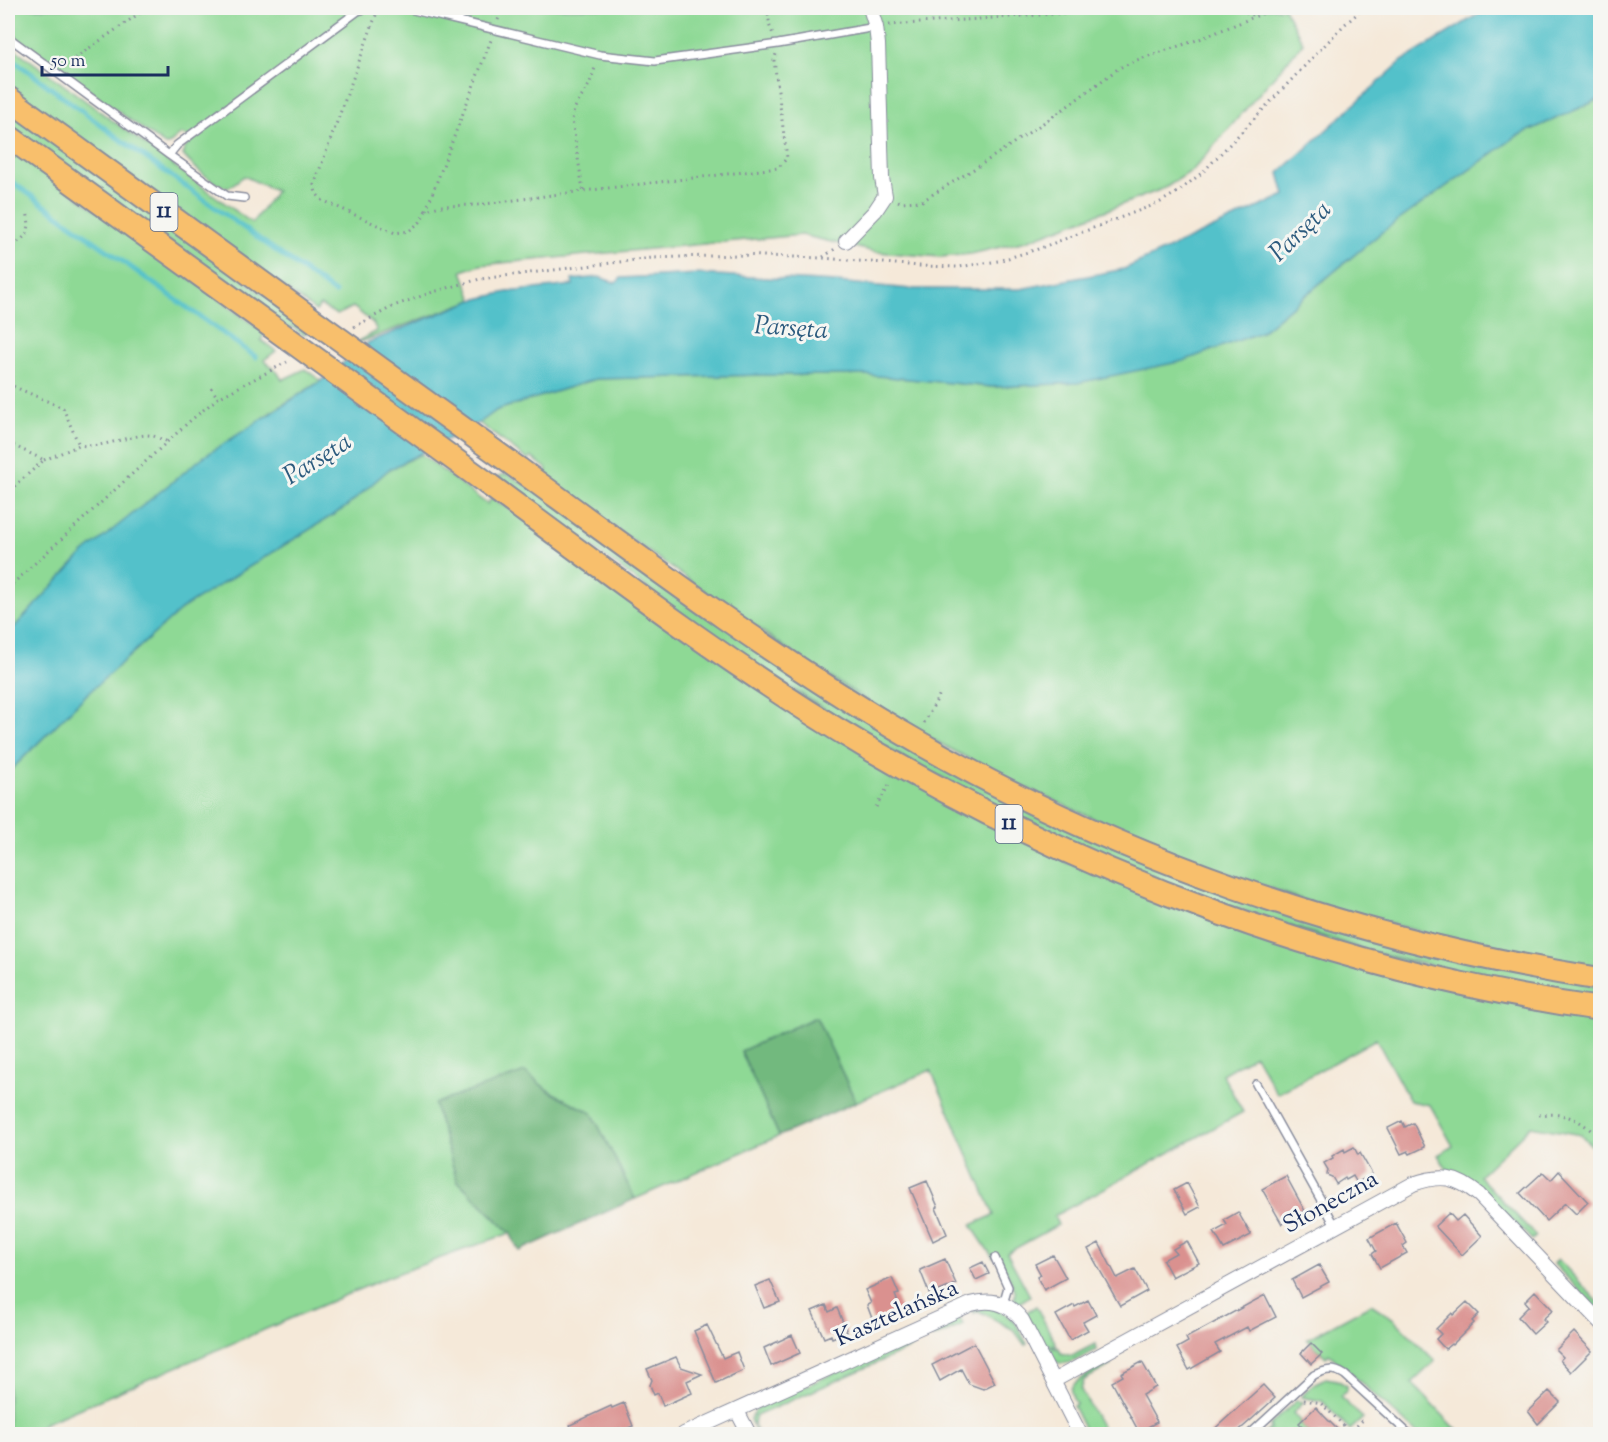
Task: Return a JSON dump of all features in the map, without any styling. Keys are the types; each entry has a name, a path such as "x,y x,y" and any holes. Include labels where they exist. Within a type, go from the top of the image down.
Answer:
{"main road":[{"name":"11","path":"8,98 732,623 819,681 915,740 1049,809 1174,864 1236,887 1308,911 1425,944 1503,962 1600,979"},
{"name":"11","path":"8,136 687,628 802,707 900,766 978,809 1054,846 1133,880 1215,912 1320,946 1457,982 1529,998 1600,1010"}],"street":[{"path":"846,241 875,211 885,196 882,178 878,44 870,8"},
{"name":"Słoneczna","path":"1053,1381 1413,1184 1428,1179 1454,1179 1467,1185 1600,1322"},
{"name":"Kasztelańska","path":"684,1434 971,1304 988,1301 1003,1304"},
{"path":"1003,1304 1022,1320 1080,1434"},
{"path":"737,1411 749,1434"}],"lane":[{"path":"168,155 177,145 358,11 367,8"},
{"path":"405,8 600,55 655,61 778,44 876,27"},
{"path":"8,38 227,196 244,198"},
{"path":"1256,1084 1336,1227"},
{"path":"994,1258 1008,1287 1003,1304"},
{"path":"1250,1434 1314,1375 1325,1369 1335,1369 1345,1375 1409,1434"}],"path":[{"path":"55,73 147,8"},
{"path":"379,8 314,185 316,193 322,200 395,233 409,231 420,222 426,210 503,8"},
{"path":"426,210 440,206 477,205 778,168 787,158 774,60 778,44 770,27 767,8"},
{"path":"876,27 1144,8 1218,8"},
{"path":"1235,8 1254,16"},
{"path":"885,196 901,202 922,201 1061,111 1119,68 1276,8"},
{"path":"443,289 480,279 652,258 737,255 959,267 998,261 1038,249 1159,203 1179,191 1203,172 1344,25 1364,8"},
{"path":"583,191 572,120 574,109 589,85 600,55"},
{"path":"8,249 27,235 30,225 27,211"},
{"path":"8,588 166,442 218,398 248,383"},
{"path":"8,384 63,408 79,445"},
{"path":"211,388 218,398"},
{"path":"8,492 44,460 79,445 97,445 146,435 166,442"},
{"path":"8,443 44,460"},
{"path":"923,725 941,692"},
{"path":"876,807 890,783"},
{"path":"1539,1115 1568,1116 1590,1128 1600,1139"},
{"path":"1292,1395 1299,1399 1321,1403 1350,1434 1364,1419"},
{"path":"1324,1416 1329,1411"}],"green space":[{"path":"8,8 1284,8 1303,43 1193,170 1165,188 1026,241 971,254 941,257 876,252 801,235 480,265 462,271 473,300 349,346 377,331 373,323 353,307 337,315 320,305 316,311 8,87 8,44 252,223 276,191 244,176 228,188 210,179 183,155 184,149 193,139 181,134 165,145 66,74 67,72 54,64 50,65 8,33"},
{"path":"1600,99 1600,968 1466,944 1312,903 1166,851 1008,780 919,732 819,671 542,477 547,469 531,457 528,460 479,423 497,410 596,379 868,375 993,387 1077,383 1261,332 1382,232 1517,136"},
{"path":"8,109 300,321 298,325 308,332 303,335 292,327 289,329 8,125"},
{"path":"8,146 265,333 261,340 276,351 264,360 282,380 305,369 321,381 271,412 84,553 8,634"},
{"path":"421,454 487,504 492,498 1068,863 1600,1018 1600,1154 1581,1135 1531,1126 1479,1176 1536,1236 1532,1240 1474,1181 1461,1174 1448,1171 1438,1155 1453,1146 1430,1105 1410,1101 1376,1039 1277,1094 1255,1055 1222,1074 1243,1112 1054,1216 1058,1225 1007,1253 1030,1296 1016,1305 1014,1303 1015,1290 998,1255 993,1258 971,1225 994,1215 931,1070 856,1102 816,1017 741,1051 779,1136 635,1199 592,1113 549,1091 525,1072 457,1180 510,1233 388,1277 43,1424 32,1434 8,1434 8,773 87,694 184,607 346,507 388,470"},
{"path":"508,474 1081,835 1600,988 1600,1000 1550,992 1376,953 1228,906 1076,846 906,759 803,697 691,621 498,477"},
{"path":"816,1017 856,1102 779,1136 741,1051"},
{"path":"525,1072 549,1091 592,1113 635,1199 519,1251 510,1233 457,1180 434,1104"},
{"path":"1558,1259 1600,1304 1600,1312 1554,1264"},
{"path":"1371,1304 1394,1319 1435,1361 1412,1383 1461,1434 1418,1434 1329,1354 1326,1357 1307,1339"},
{"path":"1036,1306 1057,1346 1041,1343 1026,1314"},
{"path":"991,1307 1014,1321 1027,1344 1025,1345 1014,1330 979,1311 974,1313 973,1311"},
{"path":"959,1317 963,1325 933,1338 930,1334 931,1330"},
{"path":"907,1340 913,1347 756,1416 753,1426 758,1434 756,1434 750,1419 757,1408"},
{"path":"1095,1344 1096,1350 1067,1363 1055,1361 1043,1347 1059,1348 1061,1353 1072,1356"},
{"path":"1109,1363 1111,1365 1084,1380 1081,1390 1105,1433 1087,1434 1073,1406 1076,1404 1071,1389 1082,1378"},
{"path":"1326,1378 1337,1380 1347,1386 1347,1390 1340,1397 1363,1418 1350,1430 1322,1401 1301,1397 1315,1383"},
{"path":"1296,1401 1304,1402 1293,1413 1310,1434 1264,1434 1271,1428 1269,1426"}],"water":[{"name":"Parsęta","path":"1497,8 1600,8 1600,99 1517,136 1382,232 1261,332 1183,361 1077,383 993,387 867,375 596,379 497,410 479,423 388,470 346,507 184,607 87,694 8,773 8,634 84,553 203,457 321,381 369,342 473,300 507,292 573,285 572,280 599,277 616,283 621,278 699,274 911,289 1020,289 1124,269 1285,195 1279,173 1402,61 1477,15"}],"building":[{"path":"1402,1121 1405,1127 1413,1123 1425,1147 1410,1154 1408,1151 1401,1154 1388,1128"},
{"path":"1354,1147 1372,1174 1357,1183 1353,1176 1336,1184 1332,1177 1327,1175 1328,1170 1324,1163 1344,1149 1345,1152"},
{"path":"1559,1171 1588,1202 1576,1214 1565,1203 1546,1221 1520,1193 1543,1172 1551,1180"},
{"path":"1286,1176 1305,1211 1282,1224 1262,1189"},
{"path":"927,1181 947,1234 933,1241 910,1188"},
{"path":"1187,1183 1200,1207 1187,1214 1174,1190"},
{"path":"1238,1212 1251,1235 1224,1249 1214,1232 1227,1225 1224,1220"},
{"path":"1449,1213 1456,1221 1463,1215 1482,1236 1462,1255 1435,1226"},
{"path":"1396,1223 1407,1243 1403,1246 1407,1253 1380,1268 1372,1254 1376,1251 1369,1238"},
{"path":"1187,1241 1199,1263 1172,1277 1163,1260 1176,1253 1173,1249"},
{"path":"1099,1243 1117,1278 1135,1269 1147,1291 1120,1306 1088,1249"},
{"path":"1053,1255 1066,1278 1044,1290 1037,1277 1041,1275 1035,1264"},
{"path":"945,1259 956,1284 930,1295 920,1270"},
{"path":"983,1262 989,1274 976,1280 970,1268"},
{"path":"1319,1265 1329,1282 1301,1297 1292,1280"},
{"path":"892,1278 899,1294 895,1295 901,1309 873,1321 867,1305 871,1303 865,1290"},
{"path":"770,1280 780,1302 764,1308 755,1286"},
{"path":"1535,1291 1553,1310 1543,1319 1546,1322 1533,1334 1518,1317 1529,1306 1525,1301"},
{"path":"1265,1295 1276,1317 1249,1331 1247,1327 1215,1344 1220,1352 1189,1370 1177,1348 1188,1342 1186,1338"},
{"path":"1088,1300 1096,1315 1083,1322 1088,1330 1070,1340 1056,1315"},
{"path":"1467,1302 1479,1314 1472,1321 1474,1323 1445,1349 1436,1339 1441,1334 1436,1329"},
{"path":"826,1305 829,1312 837,1308 847,1332 832,1338 831,1335 824,1338 812,1311"},
{"path":"707,1325 723,1358 737,1352 744,1370 716,1383 694,1331"},
{"path":"1574,1332 1592,1351 1571,1372 1560,1360 1563,1357 1556,1350"},
{"path":"792,1335 800,1353 771,1366 764,1348"},
{"path":"974,1343 995,1383 983,1389 969,1384 961,1369 940,1381 932,1365"},
{"path":"1311,1343 1322,1354 1311,1364 1301,1353"},
{"path":"676,1357 681,1367 702,1374 687,1381 692,1393 663,1406 658,1393 654,1395 650,1385 652,1380 647,1369"},
{"path":"1142,1362 1156,1387 1142,1395 1157,1422 1139,1432 1112,1382 1123,1376 1121,1373"},
{"path":"1263,1385 1275,1398 1252,1419 1235,1434 1209,1434"},
{"path":"1549,1391 1560,1402 1538,1424 1528,1411"},
{"path":"624,1403 633,1426 621,1431 620,1428 605,1434 575,1434 570,1425 611,1406 612,1408"},
{"path":"1316,1407 1342,1434 1310,1434 1299,1423"}],"waterway":[{"path":"8,56 118,138 335,293"},
{"path":"8,179 256,357"}]}
